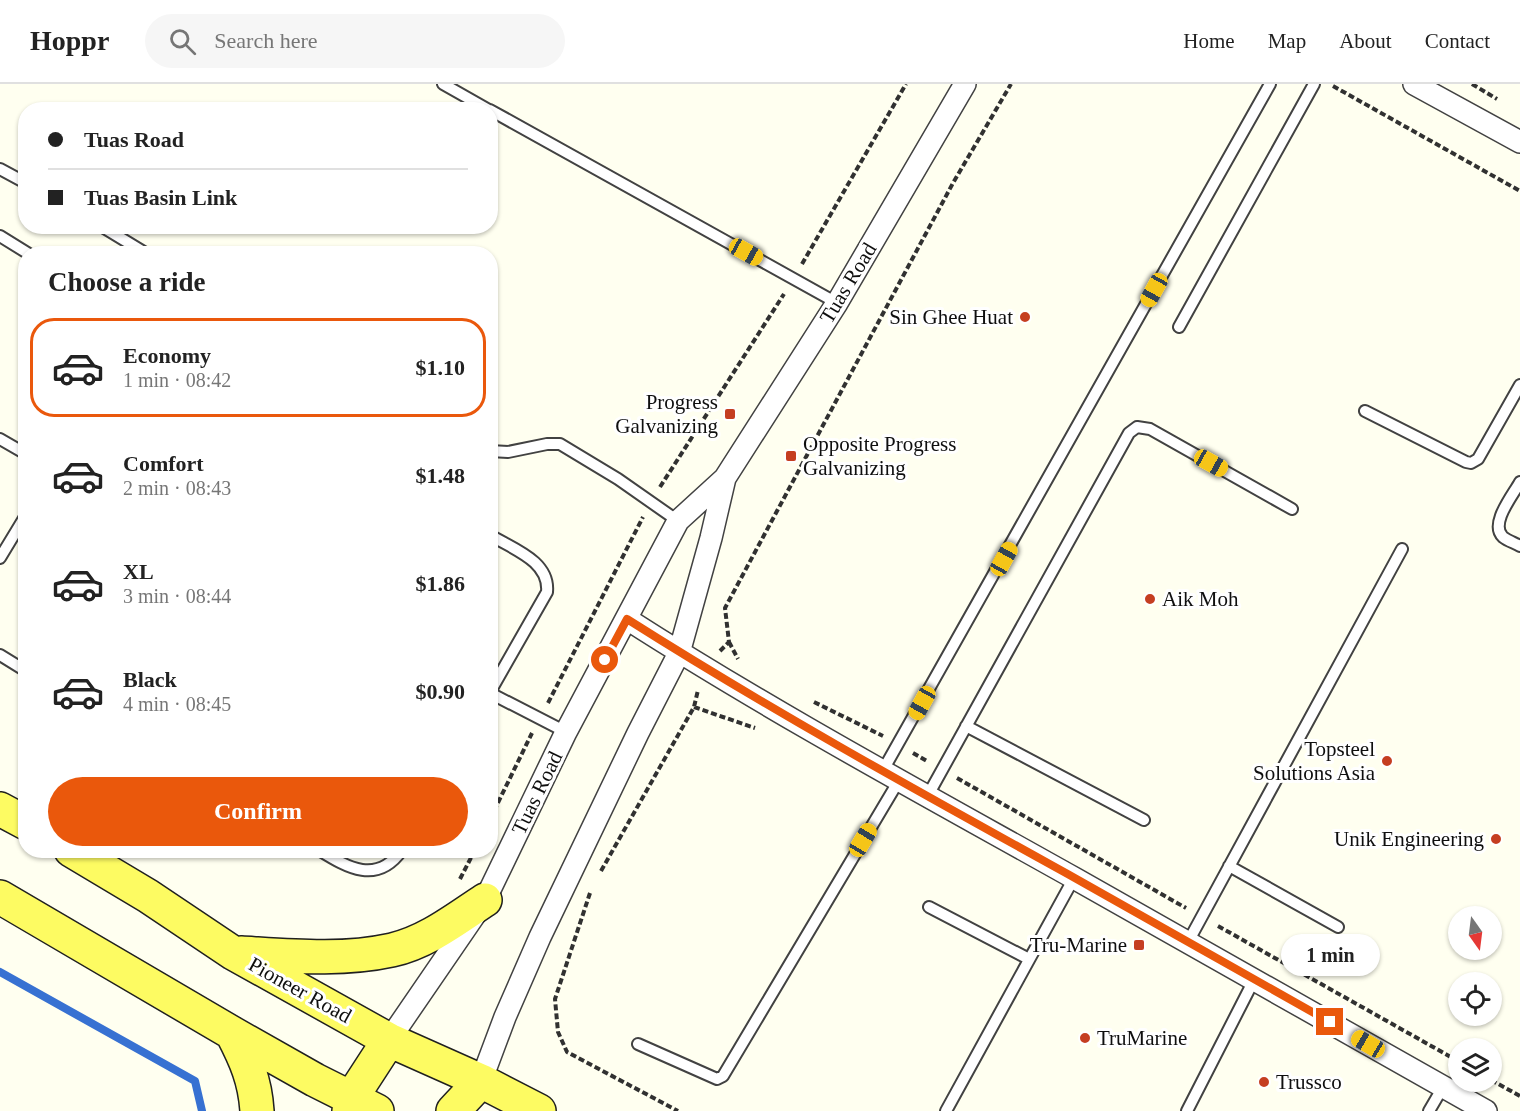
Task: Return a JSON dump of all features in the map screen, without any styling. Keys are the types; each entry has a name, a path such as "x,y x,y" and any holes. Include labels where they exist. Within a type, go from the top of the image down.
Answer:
{"main road":[{"path":"0,809 18,819"},
{"name":"Pioneer Road","path":"84,858 148,896 233,953 389,1040 475,1096 539,1111"},
{"path":"0,897 359,1107"},
{"path":"233,953 316,958 344,957 394,950 440,929 485,900"},
{"path":"232,1033 247,1062 256,1092 257,1111"},
{"name":"Tuas Road","path":"359,1107 389,1040"},
{"name":"Tuas Road","path":"453,1111 475,1096"}],"street":[{"name":"Tuas Road","path":"389,1040 485,900 566,732 678,521 725,478 837,303 965,84"},
{"path":"1426,87 1520,142"},
{"name":"Tuas Road","path":"475,1096 505,1017 540,937 679,653 725,478"},
{"path":"627,619 679,653 890,777 1074,878 1486,1111"}],"lane":[{"path":"443,84 476,102"},
{"path":"638,1044 717,1079 723,1076 890,777 899,745 1270,84"},
{"path":"1179,327 1314,84"},
{"path":"498,114 837,303"},
{"path":"0,169 18,179"},
{"path":"114,234 134,246"},
{"path":"0,236 18,247"},
{"path":"1365,411 1471,463 1478,459 1520,385"},
{"path":"927,797 1129,433 1137,427 1150,429 1292,509"},
{"path":"0,439 18,449"},
{"path":"498,452 508,453 547,444 560,444 618,479 678,521"},
{"path":"1520,482 1497,523 1503,537 1520,546"},
{"path":"0,558 18,528"},
{"path":"498,540 538,564 548,580 547,592 498,678"},
{"path":"1188,942 1402,549"},
{"path":"0,655 18,665"},
{"path":"498,696 566,732"},
{"path":"966,726 1144,820"},
{"path":"331,858 356,870 374,871 390,864 395,858"},
{"path":"1229,866 1338,927"},
{"path":"946,1111 1074,878"},
{"path":"929,907 1029,959"},
{"path":"1187,1111 1254,980"},
{"path":"1429,1111 1443,1087"}],"path":[{"path":"498,803 651,502 794,278 906,84"},
{"path":"742,665 729,642 724,608 948,193 1011,84"},
{"path":"1330,84 1520,192"},
{"path":"598,877 694,707 704,666 729,642"},
{"path":"805,697 899,745 1448,1055"},
{"path":"592,887 555,999 558,1032 567,1052 678,1111"},
{"path":"1502,1086 1520,1096"}],"waterway":[{"path":"0,972 195,1081 202,1111"}],"place":[{"name":"Sin Ghee Huat","path":"1025,317"},
{"name":"Progress Galvanizing","path":"730,414"},
{"name":"Opposite Progress Galvanizing","path":"791,456"},
{"name":"Aik Moh","path":"1150,599"},
{"name":"Topsteel Solutions Asia","path":"1387,761"},
{"name":"Unik Engineering","path":"1496,839"},
{"name":"Tru-Marine","path":"1139,945"},
{"name":"TruMarine","path":"1085,1038"},
{"name":"Trussco","path":"1264,1082"}],"route":[{"path":"605,660 627,619 679,653 898,782 1330,1022"}]}
